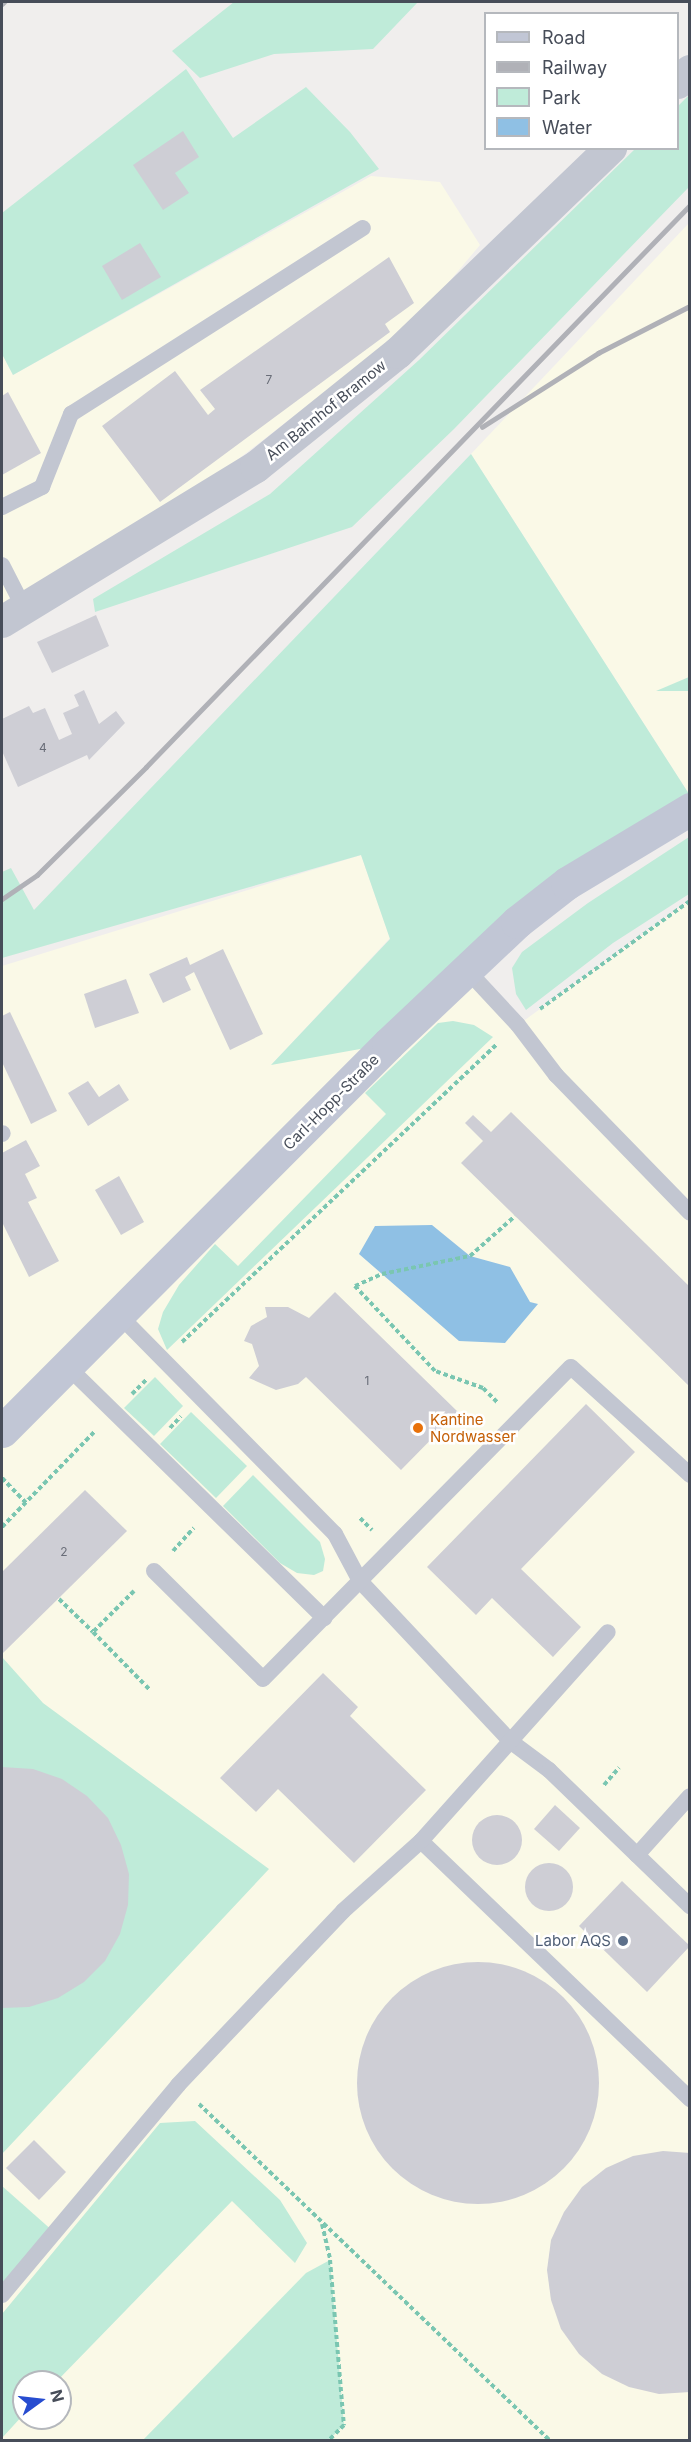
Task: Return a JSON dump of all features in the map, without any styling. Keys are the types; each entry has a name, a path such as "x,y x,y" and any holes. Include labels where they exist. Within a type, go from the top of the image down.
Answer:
{"street":[{"path":"679,82 690,71"},
{"name":"Am Bahnhof Bramow","path":"13,615 255,467 398,352 609,150"},
{"name":"Carl-Hopp-Straße","path":"2,1431 466,969 567,883 686,816"}],"lane":[{"path":"2,507 42,486 71,414 363,228"},
{"path":"2,565 13,615"},
{"path":"466,969 518,1025 556,1075 690,1213"},
{"path":"120,1316 335,1534 360,1581 510,1741 549,1770 690,1906"},
{"path":"68,1367 324,1618"},
{"path":"154,1571 263,1679 571,1367 690,1475"},
{"path":"2,2295 178,2085 343,1911 421,1841 608,1632"},
{"path":"637,1855 690,1796"},
{"path":"421,1841 690,2099"}],"path":[{"path":"2,1527 164,1362 518,1025 690,901"},
{"path":"514,1216 470,1256 382,1274 355,1286 435,1371 483,1388 517,1422"},
{"path":"2,1478 27,1503"},
{"path":"59,1599 93,1632"},
{"path":"178,2085 288,2186 322,2223 549,2440"},
{"path":"322,2223 330,2260 344,2426 329,2440"}],"shaded area":[{"path":"371,176 440,182 480,245 416,321 196,492 2,607 2,354 13,375"},
{"path":"689,223 689,794 471,454"},
{"path":"361,855 390,938 272,1064 466,969 518,1025 689,901 689,2440 2,2440 2,966"}],"green space":[{"path":"234,2 418,2 373,49 274,54 200,78 172,51"},
{"path":"186,69 233,138 306,87 350,132 379,169 13,375 2,354 2,213"},
{"path":"689,95 689,187 454,429 352,527 95,612 93,599 270,494 419,360 634,150 679,150 679,105"},
{"path":"471,454 689,794 678,814 388,1044 271,1065 390,939 361,855 2,958 2,872 11,868 34,910"},
{"path":"689,677 689,691 656,691"},
{"path":"689,837 689,894 613,943 526,1010 516,994 512,968 522,952 588,903"},
{"path":"453,1021 474,1025 493,1037 167,1350 158,1329 163,1312 179,1285 215,1244 238,1266 386,1114 365,1093 438,1023"},
{"path":"155,1377 183,1406 154,1436 124,1408"},
{"path":"191,1412 247,1466 216,1498 160,1444"},
{"path":"253,1475 320,1542 325,1559 323,1571 314,1575 297,1573 280,1563 223,1506"},
{"path":"2,1657 43,1703 269,1869 2,2154"},
{"path":"195,2121 280,2200 307,2243 295,2263 232,2201 68,2370 12,2370 12,2427 2,2438 2,2314 160,2123"},
{"path":"2,2186 54,2232 2,2295"},
{"path":"330,2260 344,2425 329,2440 143,2440 306,2273"}],"water":[{"path":"432,1225 470,1256 510,1267 530,1302 538,1304 505,1343 459,1341 359,1254 375,1226"}],"building":[{"path":"183,131 199,157 175,173 189,193 163,210 133,165"},
{"path":"140,243 161,277 122,300 102,266"},
{"path":"389,257 414,303 385,324 390,332 160,502 102,426 175,371 208,415 215,409 200,390"},
{"path":"8,392 41,453 2,475 2,396"},
{"path":"96,615 109,646 52,673 37,642"},
{"path":"84,690 99,724 116,711 125,723 89,760 87,755 18,787 2,751 2,719 29,706 33,713 45,708 59,740 72,734 63,713 79,706 74,695"},
{"path":"223,949 263,1034 230,1050 194,972 185,977 191,990 163,1003 149,974 187,957 190,965"},
{"path":"126,979 139,1013 95,1028 84,994"},
{"path":"10,1012 57,1111 31,1124 2,1062 2,1016"},
{"path":"88,1081 99,1097 119,1084 129,1100 88,1126 68,1093"},
{"path":"511,1112 690,1287 690,1387 461,1163 483,1141 465,1123 473,1115 491,1132"},
{"path":"26,1140 40,1166 25,1174 37,1198 28,1202 59,1261 29,1277 2,1222 2,1153"},
{"path":"119,1176 144,1222 121,1235 95,1190"},
{"path":"335,1292 458,1412 401,1470 306,1377 298,1384 276,1390 249,1378 259,1366 252,1344 244,1341 251,1326 267,1317 265,1307 288,1307 309,1318"},
{"path":"586,1404 635,1452 521,1569 581,1627 553,1657 492,1598 476,1615 427,1567"},
{"path":"85,1490 127,1531 3,1653 2,1572"},
{"path":"323,1673 358,1707 350,1716 426,1790 354,1863 278,1789 256,1812 220,1778"},
{"path":"2,1767 33,1769 62,1779 87,1796 108,1818 121,1845 129,1874 128,1905 120,1934 105,1961 84,1982 58,1998 29,2007 2,2008"},
{"path":"555,1805 580,1828 559,1851 534,1829"},
{"path":"492,1815 502,1815 515,1822 522,1835 522,1845 515,1858 502,1865 492,1865 483,1861 476,1854 472,1845 472,1835 476,1826 483,1819"},
{"path":"549,1863 566,1870 573,1887 566,1904 549,1911 532,1904 525,1887 532,1870"},
{"path":"622,1881 690,1946 647,1992 579,1926"},
{"path":"478,1962 513,1967 524,1971 555,1990 571,2006 594,2048 599,2083 594,2118 590,2129 571,2160 555,2176 513,2199 478,2204 443,2199 432,2195 401,2176 385,2160 362,2118 357,2083 362,2048 366,2037 385,2006 401,1990 443,1967"},
{"path":"34,2140 66,2172 39,2200 6,2168"},
{"path":"663,2151 690,2153 690,2392 659,2394 629,2387 602,2374 579,2354 561,2329 551,2300 547,2270 551,2240 564,2212 582,2187 606,2168 633,2156"}],"railway":[{"path":"2,899 37,875 146,767 690,205"},
{"path":"482,427 598,353 690,306"}],"place":[{"name":"Kantine Nordwasser","path":"418,1428"},
{"name":"Labor AQS","path":"623,1941"}]}
